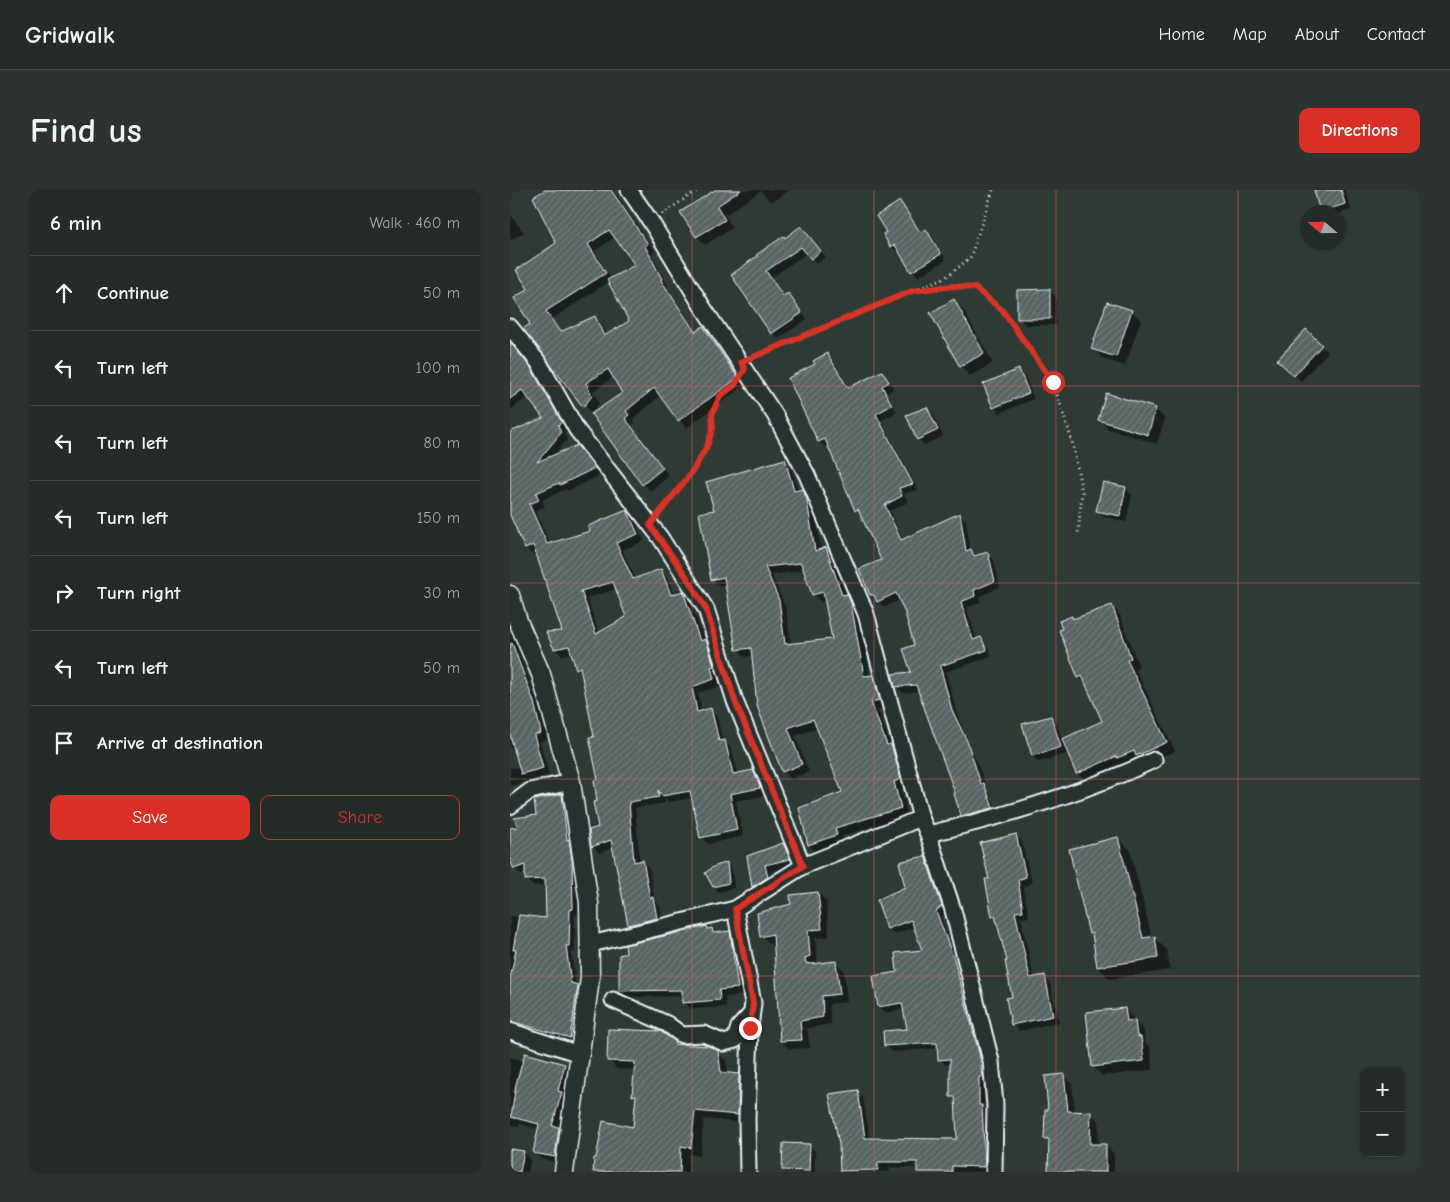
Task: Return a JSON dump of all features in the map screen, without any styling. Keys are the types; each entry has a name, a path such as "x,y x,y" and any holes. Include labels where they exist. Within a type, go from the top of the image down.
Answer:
{"street":[{"path":"629,190 651,222 702,306 775,414 807,475 866,614 921,818 953,910 991,1061 995,1105 994,1172"},
{"path":"510,327 539,363 577,430 650,525 686,576 706,609 735,701 803,866"},
{"path":"510,596 518,621 541,674 571,782 590,903 591,944 586,1021 579,1054 564,1172"},
{"path":"928,834 1051,802 1119,776 1154,760"},
{"path":"510,806 530,791 571,782"},
{"path":"591,944 735,909 803,866 921,818"},
{"path":"735,909 753,1003 747,1119 748,1172"},
{"path":"613,1000 667,1024 682,1036 704,1034 724,1043 735,1040 738,1026 752,1014"},
{"path":"510,1031 579,1054"}],"path":[{"path":"651,222 698,190"},
{"path":"650,525 692,472 707,446 713,428 712,414 720,396 735,385 743,365 946,277 970,258 993,190"},
{"path":"912,291 953,286 975,288 1002,310 1053,382 1072,441 1082,492 1078,534"}],"building":[{"path":"545,190 611,190 648,244 645,246 661,280 695,332 703,326 738,378 678,421 654,388 626,411 629,415 625,418 663,468 642,485 591,414 622,393 608,369 586,383 592,396 583,407 523,329 530,324 514,298 528,289 516,270 556,243 533,197","holes":["609,230 635,265 607,280 629,321 604,336 595,316 560,332 546,311 606,273 588,244"]},
{"path":"715,190 741,190 717,206 725,220 696,237 680,212"},
{"path":"1314,190 1341,190 1345,204 1318,205"},
{"path":"900,201 920,232 926,229 941,254 911,272 895,245 890,247 883,234 886,232 876,216"},
{"path":"801,226 821,251 811,259 801,247 766,271 783,296 788,293 802,313 771,334 731,275 756,255"},
{"path":"1050,289 1050,319 1017,319 1017,290"},
{"path":"954,299 984,353 960,367 930,313"},
{"path":"1107,302 1132,310 1116,357 1091,349"},
{"path":"1306,329 1322,345 1294,376 1277,360"},
{"path":"510,342 531,368 562,422 558,425 561,433 537,462 577,445 595,468 560,485 559,483 536,493 539,500 529,504 547,544 590,531 588,526 627,510 638,534 616,543 633,579 661,569 671,595 683,591 700,641 706,639 714,666 711,667 714,679 692,687 697,712 711,708 719,741 725,740 733,774 753,770 759,784 760,788 730,794 737,830 700,838 690,791 662,796 658,790 659,797 629,802 634,862 643,860 650,898 653,897 657,918 628,925 611,840 591,847 589,830 598,827 593,802 597,801 594,780 598,780 589,737 594,737 580,667 576,669 569,646 554,649 546,632 562,631 533,545 525,549 510,515 510,432 543,418 522,390 510,399","holes":["613,582 626,617 596,634 581,591"]},
{"path":"827,353 848,388 882,371 889,382 882,386 892,405 876,414 913,484 899,488 902,496 885,505 901,540 960,513 966,551 971,549 974,556 988,552 995,581 974,590 975,596 961,602 973,640 981,637 987,650 940,666 952,710 967,741 981,784 984,783 993,808 961,816 955,793 916,685 895,687 892,674 911,672 903,649 914,645 905,613 896,593 877,602 874,595 870,595 859,569 881,560 858,509 855,511 825,439 818,442 788,378 815,364 813,361"},
{"path":"1019,369 1029,393 993,408 983,384"},
{"path":"1106,393 1156,408 1148,435 1098,420"},
{"path":"927,407 938,430 917,440 906,415"},
{"path":"785,459 794,491 803,489 807,500 815,551 826,547 842,595 847,594 851,603 864,676 873,675 880,700 871,702 887,745 891,744 901,779 894,782 901,808 835,828 837,835 808,845 799,808 842,792 813,719 788,728 802,764 782,772 757,706 751,648 736,650 724,577 711,580 699,513 714,510 706,482","holes":["801,563 812,595 823,592 832,639 785,644 779,600 765,567"]},
{"path":"1103,482 1126,487 1120,516 1096,511"},
{"path":"1112,605 1131,658 1127,660 1167,742 1136,756 1134,751 1117,758 1117,756 1076,774 1062,739 1102,721 1082,676 1078,678 1059,630 1062,629 1059,621 1072,616 1073,619"},
{"path":"512,643 534,702 541,733 534,735 543,768 521,774 510,735 510,644"},
{"path":"1051,716 1061,747 1032,756 1022,724"},
{"path":"562,794 567,840 569,839 572,861 573,909 570,910 569,946 566,946 571,983 578,985 570,1038 510,1021 510,979 516,950 513,950 519,915 546,918 545,879 525,880 525,865 514,869 510,860 510,828 518,827 514,818 536,815 534,800"},
{"path":"1016,834 1026,877 1018,880 1023,911 1015,912 1030,978 1045,975 1053,1016 1011,1025 1006,998 1012,997 1005,961 1007,961 995,916 992,917 985,879 989,879 980,843"},
{"path":"1118,837 1143,938 1155,936 1158,958 1097,967 1092,933 1089,934 1069,849"},
{"path":"783,843 790,859 765,865 768,877 752,887 747,856"},
{"path":"925,856 942,906 936,911 954,959 980,1057 982,1077 979,1077 979,1105 982,1105 985,1167 952,1166 952,1172 917,1172 917,1162 878,1162 878,1170 840,1171 839,1144 829,1094 858,1090 865,1138 957,1139 955,1097 950,1097 950,1059 938,1060 937,1043 884,1046 883,1031 907,1029 902,1003 878,1007 873,976 897,972 895,953 922,950 911,920 887,929 877,900 905,887 899,862"},
{"path":"727,862 729,883 713,887 705,873 713,867"},
{"path":"818,892 822,929 808,930 810,956 805,958 806,963 836,961 840,994 822,996 823,1017 800,1021 802,1040 780,1041 773,934 760,937 757,913 791,904 790,895"},
{"path":"707,926 708,929 712,928 713,933 730,931 738,988 719,990 720,1000 682,1003 682,990 619,991 619,955 626,953 625,945"},
{"path":"1125,1008 1127,1021 1135,1020 1137,1036 1141,1037 1144,1061 1092,1067 1086,1012"},
{"path":"608,1029 660,1031 675,1041 674,1044 709,1046 718,1051 721,1072 739,1074 738,1115 695,1111 691,1148 681,1146 680,1172 593,1172 594,1158 596,1158 603,1121 633,1127 636,1095 632,1096 635,1062 607,1061"},
{"path":"525,1053 565,1064 558,1091 562,1092 552,1126 559,1127 555,1157 533,1153 539,1124 511,1117 516,1084"},
{"path":"1064,1074 1068,1111 1091,1112 1090,1144 1106,1144 1106,1172 1048,1172 1049,1139 1044,1139 1045,1110 1048,1110 1045,1076"},
{"path":"783,1143 810,1144 809,1171 782,1170"},
{"path":"510,1149 524,1151 520,1172 510,1172"}],"route":[{"path":"750,1028 753,1003 735,909 803,866 735,701 706,609 660,537 650,525 692,472 707,446 713,428 712,414 720,396 735,385 745,369 741,362 912,291 953,286 975,288 1002,310 1053,382"}]}
